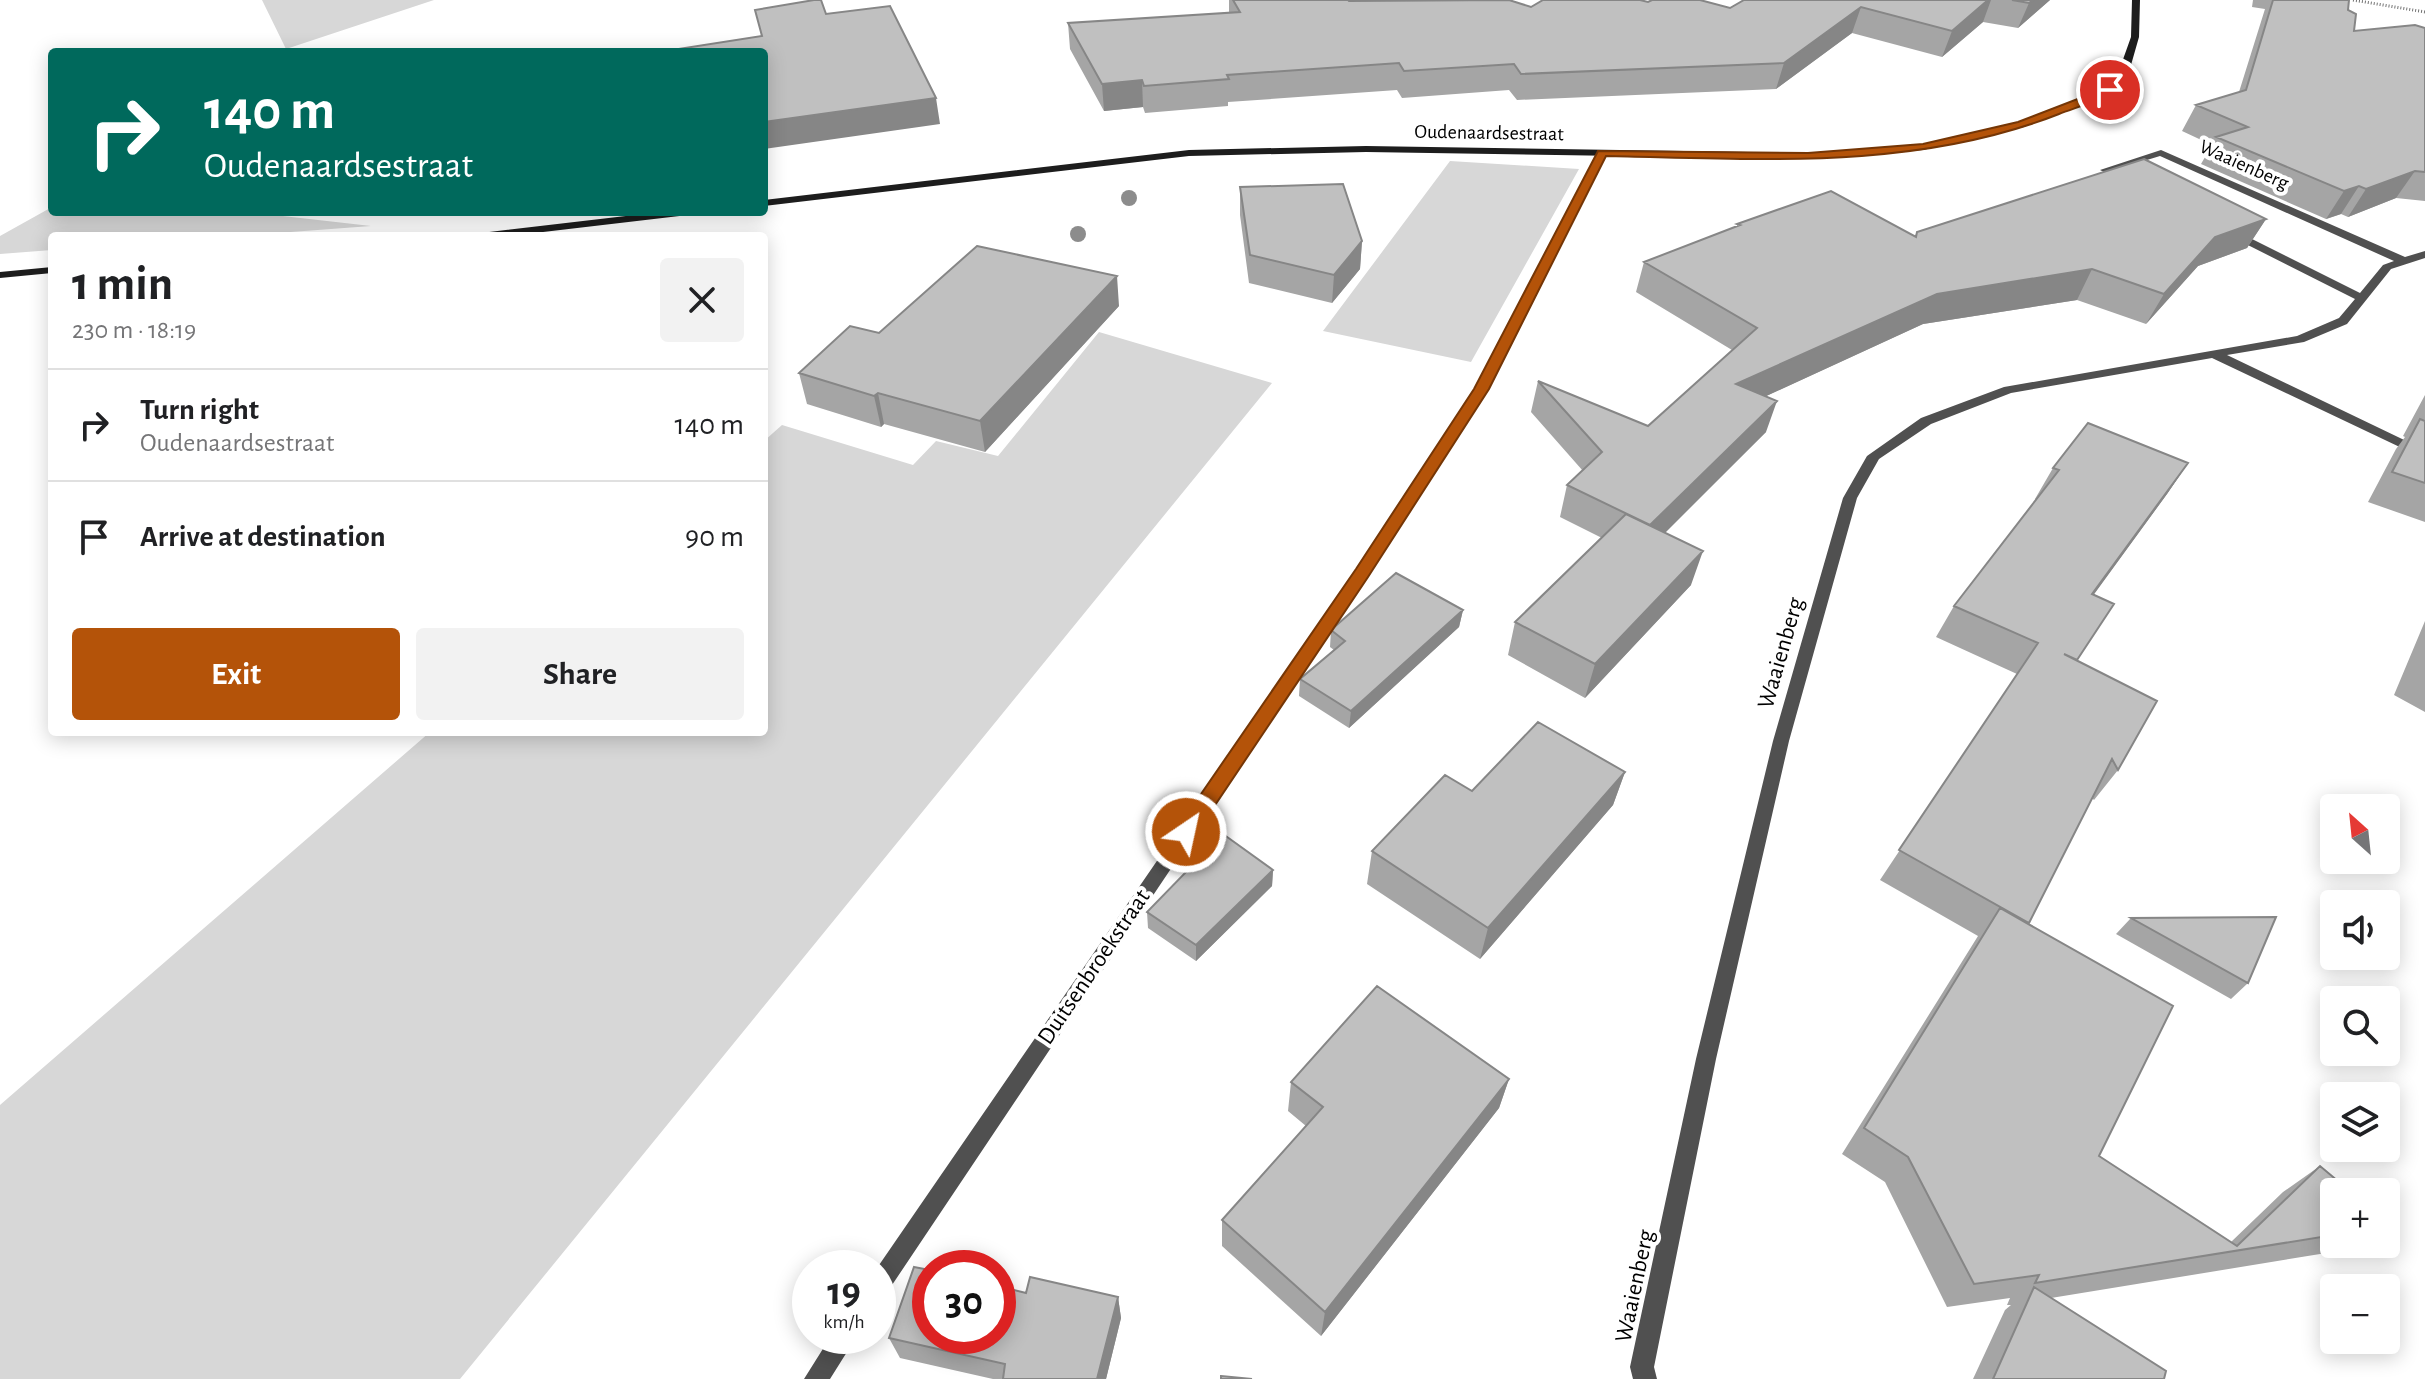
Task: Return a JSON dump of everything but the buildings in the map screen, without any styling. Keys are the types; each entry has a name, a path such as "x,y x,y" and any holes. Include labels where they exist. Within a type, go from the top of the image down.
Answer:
{"main road":[{"name":"Oudenaardsestraat","path":"768,203 1189,153 1366,149 1808,156 1923,147 2021,125 2110,90 2126,65 2135,37 2136,0"},
{"path":"516,232 654,216"},
{"path":"0,275 48,270"}],"street":[{"name":"Duitsenbroekstraat","path":"896,1259 1362,573 1473,402 1602,153"},
{"name":"Waaienberg","path":"2134,184 2105,170 2161,153 2404,261"},
{"path":"2219,227 2361,298"},
{"name":"Waaienberg","path":"1645,1379 1642,1367 1713,1029 1781,741 1850,498 1874,456 1926,421 2008,390 2300,339 2343,321 2387,267 2425,254"},
{"path":"2214,354 2425,455"},
{"path":"816,1379 833,1354"}],"path":[{"path":"2353,0 2425,12"}],"shaded area":[{"path":"262,0 434,0 289,48 286,48"},
{"path":"1450,161 1579,169 1471,362 1323,331"},
{"path":"48,209 48,216 282,216 371,226 291,232 48,232 48,250 0,254 0,236"},
{"path":"1099,332 1272,383 460,1379 0,1379 0,1105 425,736 768,736 768,437 782,425 913,465 936,441 998,456"}],"route":[{"path":"1186,832 1362,573 1481,389 1602,153 1808,156 1923,147 2021,125 2110,90"}]}
